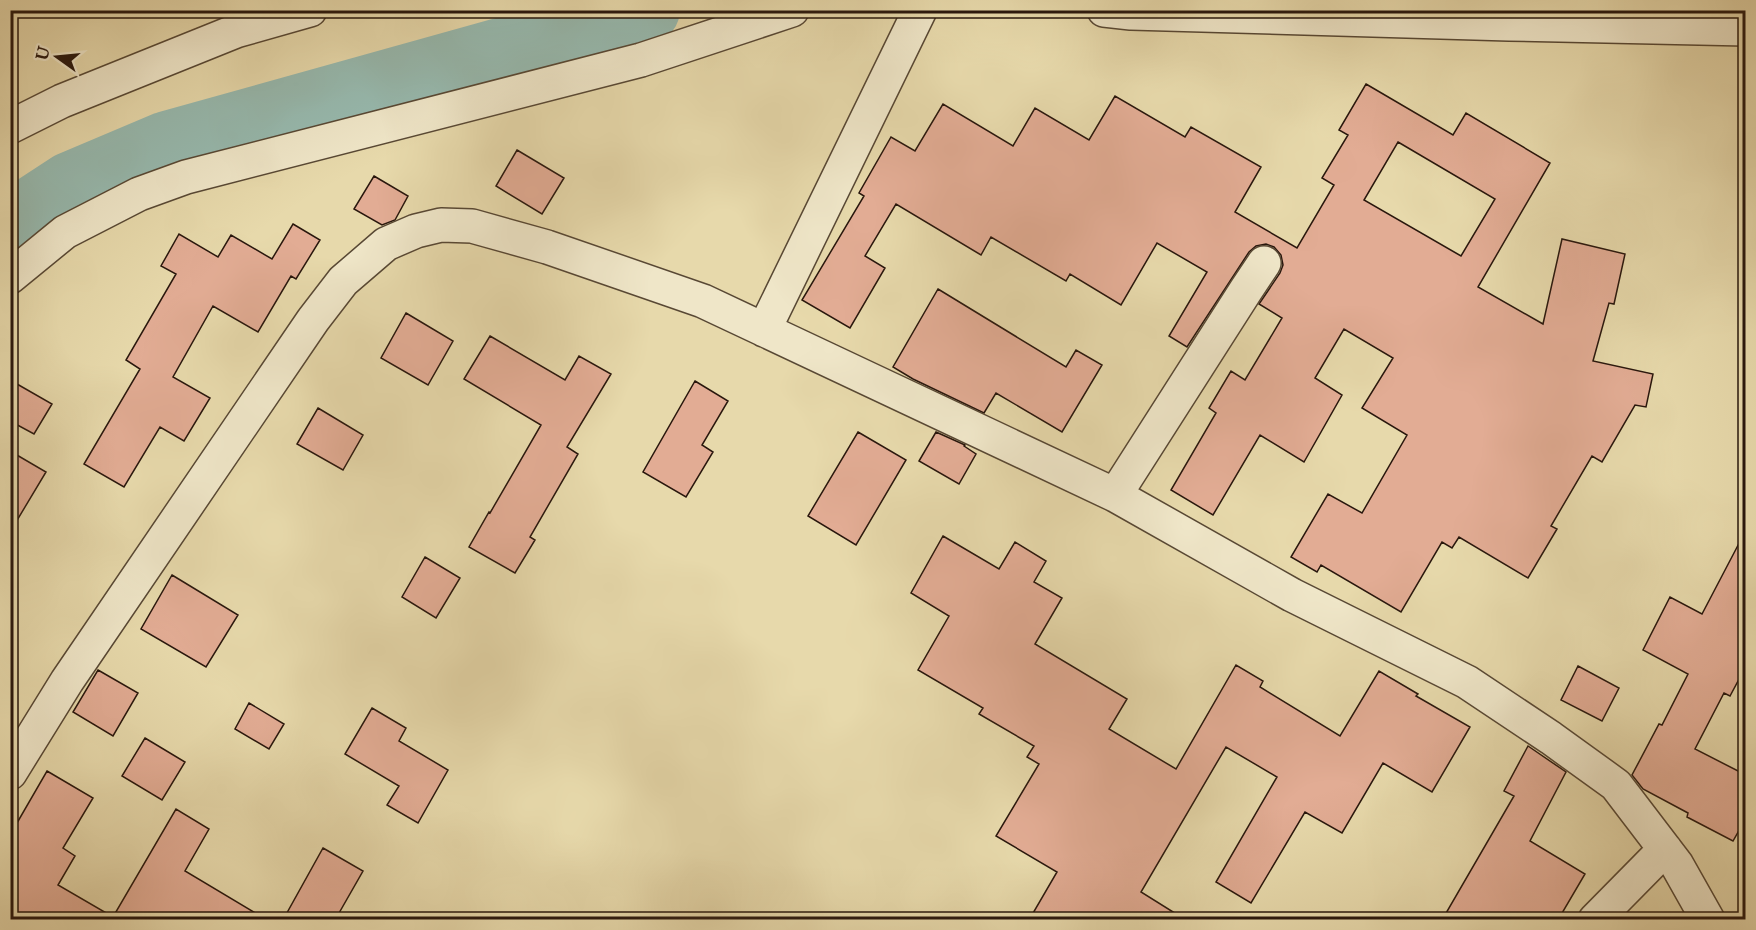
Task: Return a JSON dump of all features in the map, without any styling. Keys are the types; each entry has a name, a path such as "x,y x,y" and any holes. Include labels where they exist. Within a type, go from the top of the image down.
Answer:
{"street":[{"path":"10,127 62,101 236,31 310,10"},
{"path":"10,277 65,232 139,194 186,177 641,60 792,10"},
{"path":"764,330 920,10"},
{"path":"1104,10 1131,13 1486,24 1746,29"},
{"path":"10,772 67,681 313,320 343,281 386,244 416,231 441,225 472,226 547,247 702,300 1115,495 1292,595 1467,682 1616,785 1677,865 1708,920"},
{"path":"1115,495 1264,263"},
{"path":"1595,920 1665,849"}],"building":[{"path":"1366,84 1453,135 1466,113 1550,163 1478,287 1543,324 1562,239 1625,254 1614,304 1609,303 1593,361 1653,374 1646,407 1635,405 1602,462 1592,456 1551,526 1557,529 1528,578 1459,537 1452,548 1442,542 1401,612 1321,565 1317,572 1291,557 1328,494 1362,513 1407,435 1362,408 1393,358 1344,329 1315,378 1342,395 1304,462 1260,435 1213,515 1171,490 1216,413 1209,408 1231,371 1245,380 1282,318 1259,304 1283,265 1281,255 1274,247 1266,244 1256,246 1249,252 1187,347 1169,336 1207,272 1157,243 1121,305 1070,274 1066,281 991,237 981,255 896,204 865,256 885,268 850,328 802,300 864,196 859,193 891,137 915,151 943,104 1013,146 1035,108 1089,140 1115,96 1185,137 1191,127 1261,167 1235,212 1297,248 1334,185 1322,178 1348,135 1339,130","holes":["1398,142 1495,199 1461,256 1364,200"]},
{"path":"517,150 564,178 542,214 496,186"},
{"path":"374,176 408,196 395,220 382,225 354,209"},
{"path":"293,224 320,240 296,279 291,276 258,332 213,306 173,377 210,398 184,441 160,427 124,487 84,464 140,369 126,360 176,274 161,266 179,234 218,257 231,235 272,259"},
{"path":"938,289 1066,367 1076,350 1102,365 1062,432 996,393 984,413 893,367"},
{"path":"406,313 453,341 428,385 381,358"},
{"path":"490,336 565,380 579,356 611,374 567,447 578,454 530,537 535,540 515,573 469,547 541,425 464,379"},
{"path":"10,380 52,404 34,434 10,421"},
{"path":"695,381 728,401 702,445 713,452 686,497 643,472"},
{"path":"318,408 363,435 343,470 297,444"},
{"path":"858,432 906,460 856,545 808,516"},
{"path":"936,432 965,445 976,454 959,484 919,461"},
{"path":"10,451 46,472 10,532"},
{"path":"1746,530 1746,666 1730,696 1724,693 1695,749 1746,775 1746,818 1733,841 1687,817 1688,813 1643,789 1632,775 1659,724 1662,725 1688,674 1643,650 1670,597 1702,614"},
{"path":"943,536 999,569 1015,542 1046,561 1034,582 1062,598 1035,644 1127,699 1109,729 1176,769 1236,665 1263,681 1260,687 1340,736 1379,671 1418,694 1416,696 1470,727 1432,792 1383,763 1342,833 1305,812 1251,903 1216,882 1277,777 1226,747 1141,892 1186,920 1029,920 1057,872 996,836 1039,764 1027,757 1034,746 979,714 983,708 918,670 949,616 911,593"},
{"path":"425,557 460,578 436,618 402,597"},
{"path":"172,575 238,615 206,667 141,629"},
{"path":"1578,666 1619,688 1602,721 1561,700"},
{"path":"98,670 138,693 113,736 73,712"},
{"path":"249,703 284,724 269,749 235,729"},
{"path":"372,708 406,728 399,741 448,770 418,823 387,805 399,786 345,754"},
{"path":"145,738 185,762 162,800 122,776"},
{"path":"1528,746 1566,772 1530,841 1585,874 1558,920 1442,920 1514,796 1504,791"},
{"path":"47,771 93,798 63,848 75,856 58,885 113,917 176,809 209,829 185,871 267,920 10,920 10,835"},
{"path":"323,848 363,871 335,920 283,920"}],"waterway":[{"path":"10,224 70,185 167,144 647,10"}]}
